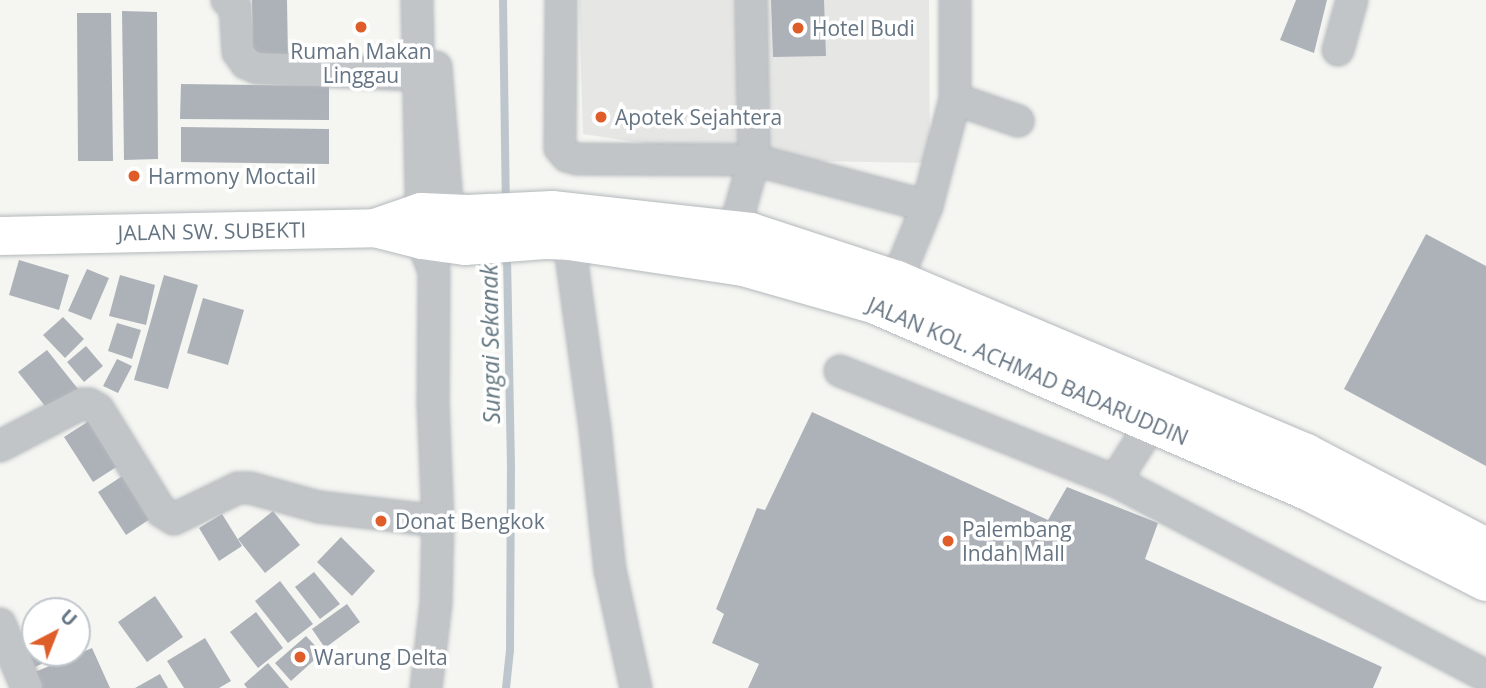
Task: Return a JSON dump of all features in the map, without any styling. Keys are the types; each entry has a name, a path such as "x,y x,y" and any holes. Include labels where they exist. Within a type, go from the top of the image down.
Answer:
{"main road":[{"name":"JALAN SW. SUBEKTI","path":"0,236 375,228 443,234 555,230"},
{"name":"JALAN KOL. ACHMAD BADARUDDIN","path":"555,230 743,231 897,280 1306,453 1486,547"},
{"name":"JALAN KOL. ACHMAD BADARUDDIN","path":"555,230 743,267 873,304 1311,493 1486,582"}],"street":[{"path":"226,0 235,7 238,52 246,62 257,68 418,75"},
{"path":"417,0 418,75 443,234"},
{"path":"426,688 436,603 438,521 433,402 443,234 431,0"},
{"path":"561,0 560,148 567,156 576,159 754,160 927,206"},
{"path":"743,231 754,160 751,0"},
{"path":"897,280 927,206 955,99 956,0"},
{"path":"1338,50 1352,0"},
{"path":"955,99 1018,121"},
{"path":"555,230 595,428 610,570 636,688"},
{"path":"840,371 1115,481 1486,676"},
{"path":"0,446 81,404 89,404 98,409 161,510 174,519 237,488 250,488 319,507 438,521"},
{"path":"1115,481 1152,423"},
{"path":"0,624 27,688"}],"shaded area":[{"path":"579,0 929,0 930,163 754,160 583,134"}],"building":[{"path":"252,0 287,0 288,59 253,59"},
{"name":"Hotel Budi","path":"771,0 824,0 826,56 773,57"},
{"path":"1296,0 1327,0 1314,53 1280,40"},
{"path":"122,11 157,12 158,159 124,160"},
{"path":"77,13 111,13 113,161 78,161"},
{"path":"181,84 329,86 329,120 180,119"},
{"path":"181,127 329,129 329,164 181,162"},
{"path":"1426,234 1486,266 1486,466 1344,389"},
{"path":"19,260 69,275 59,310 9,295"},
{"path":"87,269 109,278 91,320 68,311"},
{"path":"120,275 155,285 146,325 109,316"},
{"path":"164,275 198,285 168,389 134,380"},
{"path":"203,298 244,310 228,365 187,353"},
{"path":"63,317 84,339 65,358 43,335"},
{"path":"117,323 141,330 132,359 108,351"},
{"path":"86,346 103,366 84,382 67,362"},
{"path":"47,350 82,394 53,416 18,372"},
{"path":"117,359 132,366 118,393 103,386"},
{"name":"Palembang Indah Mall","path":"812,412 1048,520 1067,487 1158,523 1145,559 1382,667 1373,688 748,688 759,664 712,643 724,614 716,609 757,508 765,510"},
{"path":"92,419 121,464 93,482 64,437"},
{"path":"127,473 156,515 126,535 98,492"},
{"path":"273,511 300,545 265,573 238,539"},
{"path":"222,514 242,546 219,561 199,528"},
{"path":"341,537 375,571 352,596 317,562"},
{"path":"314,572 340,604 320,619 295,587"},
{"path":"280,581 313,624 288,643 255,601"},
{"path":"155,596 183,637 147,662 118,622"},
{"path":"347,604 360,622 325,648 312,629"},
{"path":"256,612 283,648 258,668 230,632"},
{"path":"306,636 322,653 291,681 275,663"},
{"path":"205,638 231,681 219,688 184,688 167,661"},
{"path":"91,648 110,688 42,688 35,672 47,667 91,667"},
{"path":"268,663 289,688 247,688 244,684"},
{"path":"160,674 168,688 135,688"}],"waterway":[{"name":"Sungai Sekanak","path":"503,0 506,203"},
{"name":"Sungai Sekanak","path":"506,688 510,650 511,466 507,251"}],"place":[{"name":"Rumah Makan Linggau","path":"361,27"},
{"name":"Hotel Budi","path":"798,28"},
{"name":"Apotek Sejahtera","path":"601,117"},
{"name":"Harmony Moctail","path":"134,176"},
{"name":"Donat Bengkok","path":"381,521"},
{"name":"Palembang Indah Mall","path":"948,541"},
{"name":"Warung Delta","path":"300,657"}]}
